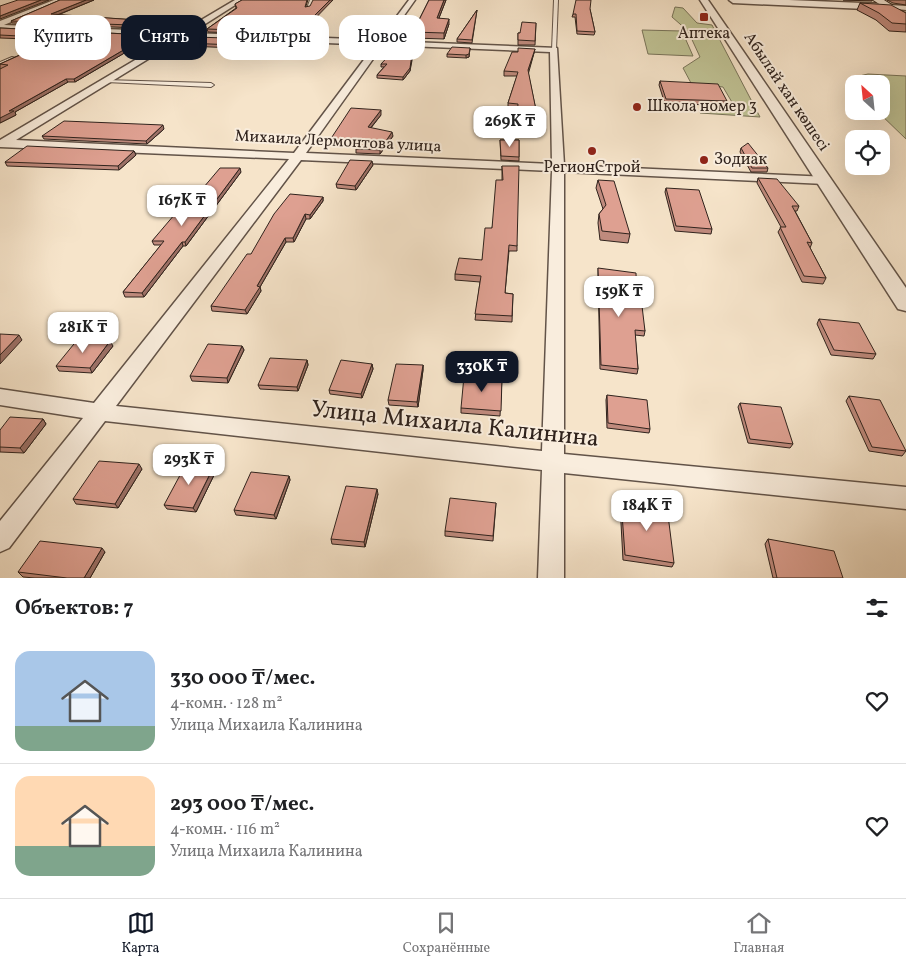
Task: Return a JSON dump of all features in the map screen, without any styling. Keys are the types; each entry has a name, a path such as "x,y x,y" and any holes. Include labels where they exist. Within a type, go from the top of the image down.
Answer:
{"main road":[{"path":"878,0 906,18"}],"street":[{"path":"0,25 60,0"},
{"path":"207,20 240,0"},
{"path":"401,15 412,0"},
{"name":"Абылай хан көшесі","path":"704,0 906,304"},
{"path":"733,0 906,8"},
{"path":"0,25 121,31"},
{"path":"207,35 339,40"},
{"path":"425,44 554,50 558,169 551,578"},
{"path":"1,144 141,60"},
{"path":"0,540 298,156 369,60"},
{"name":"Михаила Лермонтова улица","path":"1,144 825,180"},
{"name":"Улица Михаила Калинина","path":"0,397 99,412 553,462 906,498"}],"lane":[{"path":"308,7 312,0"},
{"path":"554,50 556,0"},
{"path":"0,64 14,58"},
{"path":"106,81 211,84"}],"green space":[{"path":"675,7 683,8 697,23 712,25 760,117 700,113 701,107 736,109 723,87 691,83 683,68 700,57 688,31 672,17"},
{"path":"642,30 682,31 693,56 648,54"},
{"path":"890,75 906,76 906,139 886,120 890,120"}],"building":[{"path":"18,0 41,0 0,16 0,6"},
{"path":"60,0 86,0 51,14 65,15 25,15"},
{"path":"242,0 307,0 305,7 310,6 313,0 330,0 315,15 227,15 237,8 235,4"},
{"path":"429,0 444,0 437,18 449,19 444,33 425,32 425,15 422,15"},
{"path":"576,0 591,0 590,9 595,32 577,31 576,14 573,14"},
{"path":"860,3 891,5 906,13 906,24 892,23 879,13"},
{"path":"477,10 472,40 457,39"},
{"path":"111,18 121,19 121,25 111,24"},
{"path":"217,22 217,29 207,29"},
{"path":"522,22 536,23 535,41 518,40 518,33 520,33"},
{"path":"0,28 15,29 15,36 0,35"},
{"path":"111,33 121,34 121,51 111,57"},
{"path":"207,37 217,38 217,44 207,44"},
{"path":"452,47 470,48 469,54 447,54"},
{"path":"518,48 535,49 528,70 538,120 517,118 518,104 508,103 518,72 504,71 512,52 518,52"},
{"path":"15,57 15,60 106,60 74,79 66,79 0,118 0,69 8,65 0,64"},
{"path":"385,60 411,60 410,68 403,77 377,75 387,64 381,64"},
{"path":"660,81 718,84 727,101 666,99"},
{"path":"351,108 381,110 368,127 392,132 380,150 356,149 359,143 330,140"},
{"path":"64,121 163,125 146,141 42,136"},
{"path":"500,140 519,140 519,157 501,156"},
{"path":"748,143 768,168 752,168 741,148"},
{"path":"27,146 134,151 118,166 5,162"},
{"path":"350,160 372,161 355,186 336,184"},
{"path":"502,166 519,166 517,246 509,245 505,293 513,294 512,316 475,314 481,276 455,274 459,258 482,260 485,228 492,228 496,180 503,180"},
{"path":"220,168 240,168 185,242 182,242 142,293 123,292 164,241 152,241 192,194 198,194"},
{"path":"758,178 777,179 799,206 792,206 812,243 807,242 826,278 804,276 780,227 786,227"},
{"path":"598,180 614,181 630,234 602,231 599,214 606,205"},
{"path":"666,188 699,190 712,229 676,226"},
{"path":"290,194 323,197 310,215 305,214 293,238 285,238 257,286 260,287 245,310 211,306 247,254 251,254 274,214"},
{"path":"598,268 636,273 637,305 642,306 645,331 635,330 638,369 601,365"},
{"path":"819,319 859,323 876,354 834,350"},
{"path":"0,334 19,335 0,355"},
{"path":"78,339 110,341 90,368 56,366"},
{"path":"208,344 242,346 227,378 190,376"},
{"path":"270,358 307,360 297,387 258,385"},
{"path":"341,360 372,364 361,394 329,390"},
{"path":"396,364 423,365 417,402 388,400"},
{"path":"464,376 502,378 501,411 461,408"},
{"path":"607,395 647,400 650,429 608,423"},
{"path":"849,396 880,400 906,451 872,447"},
{"path":"740,403 781,407 793,444 750,439"},
{"path":"10,417 43,419 20,448 0,447 0,430"},
{"path":"99,461 139,464 115,504 73,499"},
{"path":"186,464 214,466 193,508 164,505"},
{"path":"251,472 289,476 274,515 234,510"},
{"path":"346,486 377,489 364,542 331,539"},
{"path":"450,498 496,503 493,536 445,531"},
{"path":"621,500 667,507 674,563 625,555"},
{"path":"768,539 834,551 843,578 777,578"},
{"path":"40,541 102,548 84,578 67,578 18,572"}],"place":[{"name":"Аптека","path":"704,17"},
{"name":"Школа номер 3","path":"637,107"},
{"name":"РегионСтрой","path":"592,151"},
{"name":"Зодиак","path":"704,160"}]}
